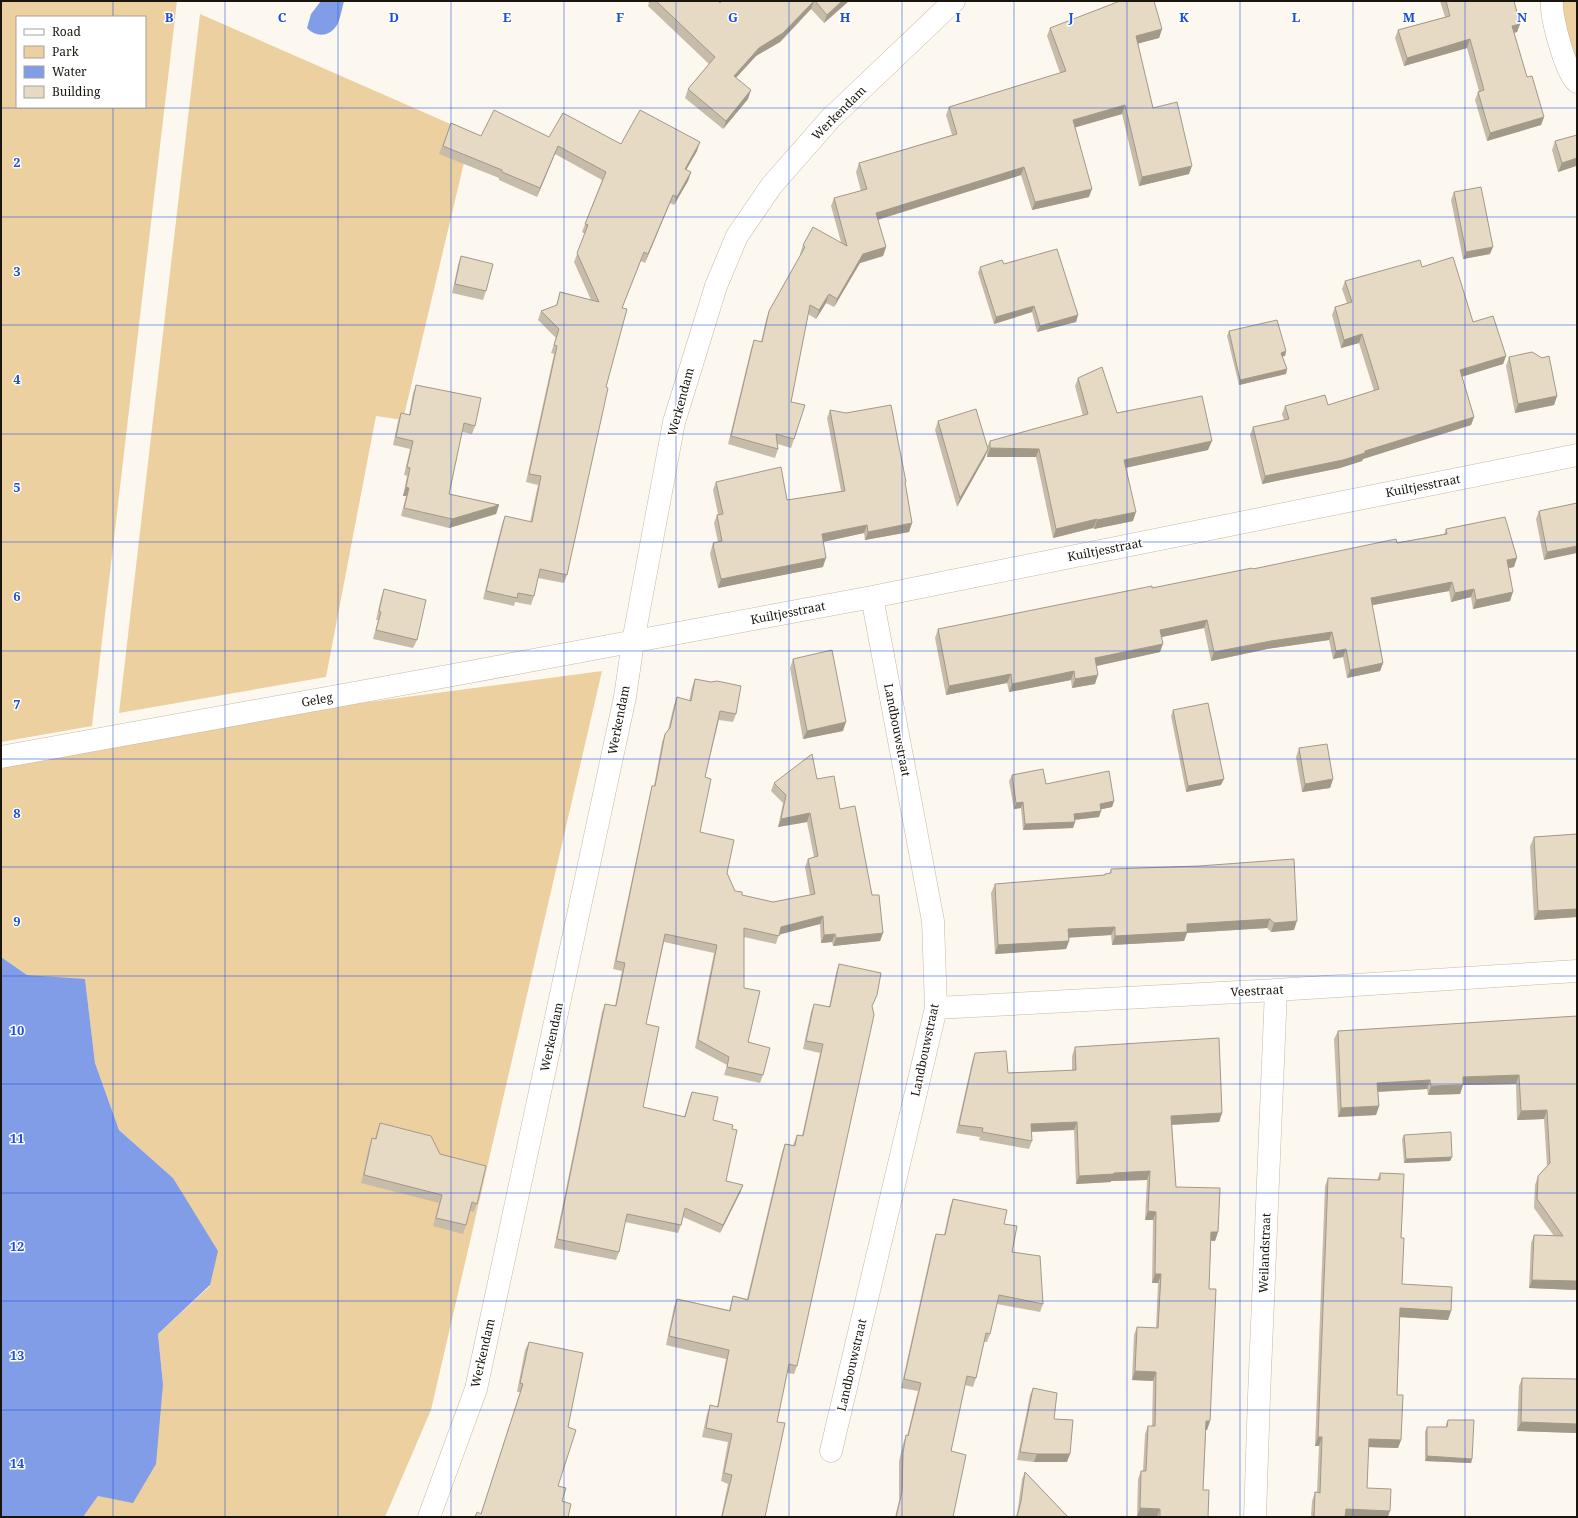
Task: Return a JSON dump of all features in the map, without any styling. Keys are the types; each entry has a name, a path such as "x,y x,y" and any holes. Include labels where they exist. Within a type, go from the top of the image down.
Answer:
{"street":[{"name":"Werkendam","path":"428,1517 476,1389 623,704 674,422 716,286 737,236 772,185 830,118 954,1"},
{"path":"1552,1 1553,16 1568,69 1577,82"},
{"name":"Kuiltjesstraat","path":"633,642 872,596 1577,455"},
{"name":"Landbouwstraat","path":"832,1451 936,1008 933,921 872,596"},
{"name":"Geleg","path":"1,756 633,642"},
{"name":"Veestraat","path":"936,1008 1276,990 1577,971"},
{"name":"Weilandstraat","path":"1255,1517 1258,1396 1276,990"}],"green space":[{"path":"1,1 177,1 92,726 1,742"},
{"path":"1562,1 1577,1 1577,65 1566,30"},
{"path":"200,14 471,133 403,420 376,416 326,677 119,713"},
{"path":"602,671 431,1410 385,1517 83,1517 98,1496 163,1384 158,1334 210,1286 173,1178 119,1130 95,1063 85,980 27,975 1,957 1,767 293,712"}],"water":[{"path":"321,1 344,1 338,23 332,31 320,35 315,34 307,28 311,14"},
{"path":"1,957 27,975 85,979 95,1063 119,1130 173,1178 218,1251 210,1285 158,1334 163,1384 156,1464 133,1503 98,1496 83,1517 1,1517"}],"building":[{"path":"656,1 718,1 720,3 722,1 814,1 783,33 759,48 734,76 751,90 726,121 688,89 715,57"},
{"path":"815,1 842,1 827,15"},
{"path":"1120,1 1154,1 1162,29 1136,36 1153,108 1177,102 1192,166 1142,177 1125,105 1073,120 1092,189 1035,202 1024,167 876,213 886,247 863,254 837,299 829,294 819,310 810,305 791,402 805,405 794,439 776,434 778,449 731,436 754,340 762,342 769,311 805,247 803,245 813,227 847,246 834,198 867,189 859,163 957,134 949,107 1066,71 1050,28"},
{"path":"1446,1 1514,1 1520,24 1512,26 1527,77 1532,76 1544,117 1490,133 1478,92 1484,90 1470,39 1407,58 1398,30 1450,16"},
{"path":"494,110 549,137 563,113 621,144 640,110 700,142 685,169 691,172 677,197 673,195 648,254 644,252 622,308 627,309 606,387 608,388 567,575 540,569 534,596 518,593 517,598 486,591 505,516 532,522 541,476 529,474 557,346 554,345 559,329 541,311 557,305 560,292 599,302 577,253 588,225 585,224 606,172 558,146 540,188 502,172 502,170 443,146 451,123 481,136"},
{"path":"1577,135 1577,158 1562,163 1555,141"},
{"path":"1481,187 1493,247 1466,252 1454,192"},
{"path":"1057,249 1078,315 1040,326 1034,306 996,317 980,267 1002,260 1004,264"},
{"path":"461,256 493,264 486,291 455,284"},
{"path":"1453,257 1473,322 1493,316 1506,356 1460,370 1474,417 1365,451 1365,453 1343,460 1265,476 1253,427 1289,419 1285,406 1325,395 1328,405 1379,389 1362,334 1344,340 1335,307 1352,302 1345,281 1420,260 1422,267"},
{"path":"1277,320 1286,351 1281,353 1287,369 1240,380 1229,331"},
{"path":"1532,352 1542,358 1549,356 1557,396 1518,404 1509,357"},
{"path":"1102,367 1117,413 1202,396 1212,441 1124,460 1136,512 1097,519 1056,529 1039,449 990,448 990,441 1088,414 1078,378"},
{"path":"416,385 481,398 475,426 464,423 449,494 499,505 452,519 404,508 409,488 406,487 410,468 407,467 413,441 396,437 401,413 410,415"},
{"path":"891,405 906,482 912,523 868,532 867,525 822,534 826,558 721,579 713,545 713,543 722,541 717,515 723,514 716,482 781,467 787,500 845,491 830,410 846,413"},
{"path":"976,409 988,449 960,498 938,421"},
{"path":"1577,503 1577,546 1547,552 1539,511"},
{"path":"1505,517 1517,558 1507,560 1513,592 1476,600 1474,589 1455,593 1452,582 1371,598 1383,663 1350,670 1346,649 1336,651 1332,632 1271,641 1214,652 1207,620 1160,630 1163,644 1095,658 1098,675 1075,679 1074,671 1012,684 1011,674 949,686 938,629 1152,586 1152,588 1253,569 1396,539 1397,543 1447,534 1446,529"},
{"path":"384,589 426,600 417,640 376,630 381,612 379,611"},
{"path":"832,650 846,722 807,731 793,659"},
{"path":"695,679 711,682 717,681 741,686 736,714 720,711 705,777 711,779 700,832 734,840 727,873 735,891 742,892 742,895 773,902 815,894 808,859 818,856 810,813 781,819 786,795 774,783 812,754 817,779 834,776 840,809 855,806 872,895 879,895 883,933 836,938 835,934 824,935 823,916 781,927 779,936 744,928 744,988 760,991 748,1042 770,1048 763,1075 727,1067 729,1057 698,1040 717,945 665,934 646,1024 659,1027 643,1107 685,1117 692,1092 718,1097 713,1120 733,1125 732,1129 737,1130 726,1181 743,1185 723,1225 685,1208 681,1225 627,1214 619,1252 557,1239 605,1004 616,1006 625,963 616,961 652,786 655,786 665,734 670,728 677,697 691,701"},
{"path":"1208,703 1224,779 1188,786 1173,710"},
{"path":"1327,744 1333,779 1305,784 1299,748"},
{"path":"1043,769 1046,784 1109,771 1114,801 1100,804 1101,811 1074,814 1075,822 1025,824 1023,802 1016,803 1012,775"},
{"path":"1577,834 1577,909 1538,911 1534,837"},
{"path":"1294,859 1297,921 1274,923 1270,919 1187,924 1187,932 1115,936 1115,927 1068,929 1069,941 998,945 995,884 1105,875 1111,873 1111,869 1199,866"},
{"path":"839,964 881,973 877,995 872,1006 874,1015 797,1366 789,1364 777,1422 785,1423 765,1517 722,1517 732,1475 724,1473 732,1434 706,1428 710,1405 718,1407 729,1350 669,1336 677,1299 730,1311 733,1296 748,1300 785,1144 795,1146 797,1135 803,1136 823,1044 806,1041 814,1004 830,1007"},
{"path":"1577,1016 1577,1281 1532,1280 1534,1235 1563,1236 1537,1199 1538,1176 1550,1163 1547,1110 1521,1111 1519,1075 1463,1077 1463,1085 1431,1086 1430,1080 1377,1083 1379,1106 1341,1108 1338,1031"},
{"path":"1219,1038 1222,1113 1171,1116 1176,1187 1220,1188 1218,1232 1211,1232 1209,1289 1216,1289 1210,1421 1206,1421 1203,1490 1209,1490 1208,1517 1160,1517 1160,1509 1140,1508 1141,1471 1146,1471 1148,1426 1155,1426 1156,1372 1135,1371 1137,1327 1158,1328 1161,1274 1155,1274 1156,1212 1148,1211 1150,1171 1079,1176 1077,1122 1031,1124 1032,1141 982,1132 983,1128 959,1125 975,1053 1006,1051 1008,1073 1076,1070 1075,1047"},
{"path":"380,1123 431,1136 440,1154 486,1166 477,1204 472,1202 466,1225 436,1218 442,1195 364,1175 372,1138 376,1139"},
{"path":"1451,1132 1452,1157 1406,1159 1404,1135"},
{"path":"1380,1173 1404,1174 1401,1238 1404,1238 1402,1284 1452,1287 1451,1311 1400,1308 1397,1395 1403,1395 1401,1440 1369,1439 1367,1488 1391,1489 1390,1511 1346,1509 1345,1517 1314,1517 1315,1492 1320,1493 1322,1437 1318,1437 1328,1178 1380,1180"},
{"path":"953,1199 1007,1210 1004,1224 1017,1226 1012,1252 1040,1256 1043,1304 999,1295 990,1334 986,1333 976,1378 967,1376 951,1451 966,1455 953,1517 896,1517 902,1492 903,1453 906,1435 908,1436 921,1383 904,1379 936,1234 945,1235"},
{"path":"529,1342 583,1353 568,1427 576,1430 558,1486 566,1488 562,1501 571,1504 568,1517 475,1517 477,1512 481,1514 523,1384 520,1383"},
{"path":"1522,1378 1577,1379 1577,1424 1521,1422"},
{"path":"1033,1388 1057,1393 1054,1419 1073,1420 1070,1454 1037,1454 1020,1452"},
{"path":"1448,1420 1474,1420 1472,1459 1427,1456 1427,1427 1447,1427"},
{"path":"1025,1472 1068,1517 1017,1517"}]}
